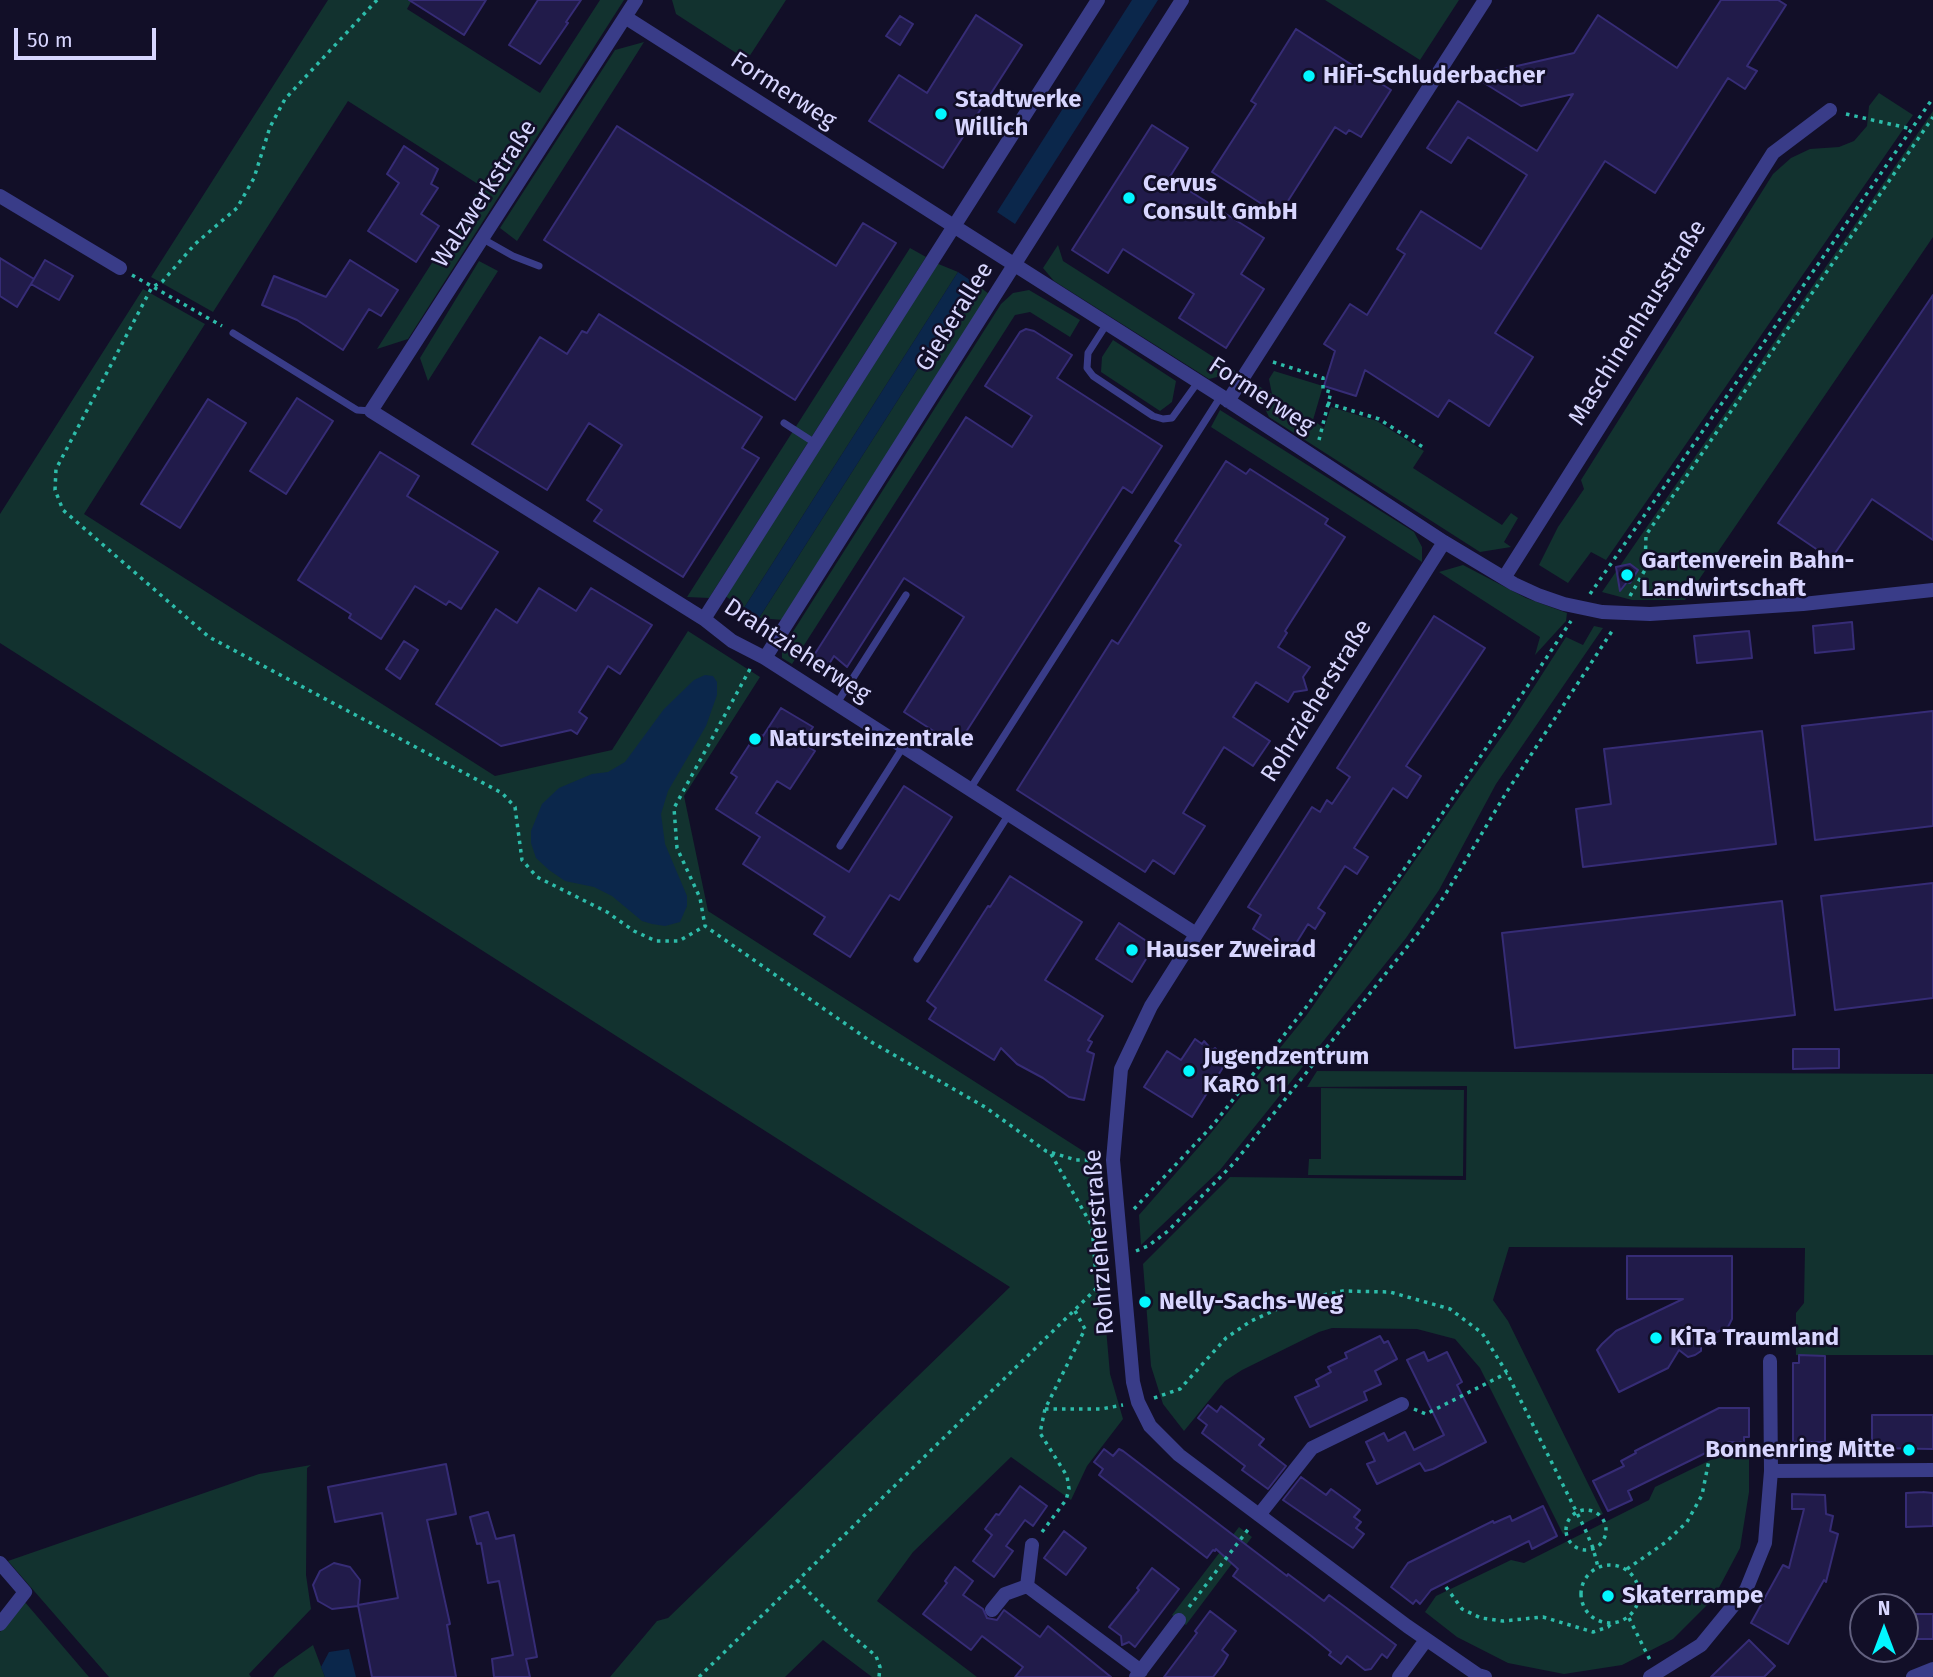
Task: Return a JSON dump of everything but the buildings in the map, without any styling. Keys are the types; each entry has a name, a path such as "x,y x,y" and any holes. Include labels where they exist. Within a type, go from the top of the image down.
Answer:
{"street":[{"name":"Walzwerkstraße","path":"371,411 636,0"},
{"name":"Gießerallee","path":"704,619 1098,0"},
{"name":"Gießerallee","path":"765,657 1182,0"},
{"path":"1224,399 1258,357 1485,0"},
{"name":"Formerweg","path":"625,17 1444,542 1538,595 1580,608 1624,614 1733,610 1933,590"},
{"name":"Maschinenhausstraße","path":"1504,578 1773,153 1830,110"},
{"path":"0,196 120,268"},
{"name":"Drahtzieherweg","path":"371,411 704,619 732,640 765,657 1196,934"},
{"name":"Rohrzieherstraße","path":"1444,542 1150,1006 1121,1069 1113,1160 1133,1382 1138,1402 1150,1426 1164,1442 1259,1515 1426,1640 1485,1677"},
{"path":"1654,1675 1702,1645 1746,1590 1765,1543 1771,1471 1770,1361"},
{"path":"1259,1515 1312,1448 1402,1404"},
{"path":"1771,1471 1933,1470"},
{"path":"1027,1586 1032,1545"},
{"path":"0,1563 25,1592 0,1624"},
{"path":"992,1610 1005,1594 1027,1586"},
{"path":"1027,1586 1139,1674 1179,1620"},
{"path":"1399,1677 1426,1640"},
{"path":"1913,1677 1933,1669"}],"lane":[{"path":"483,240 539,266"},
{"path":"1106,325 1088,353 1087,368 1093,376 1153,416 1172,418 1198,382"},
{"path":"233,333 357,410 371,411"},
{"path":"970,789 1224,399"},
{"path":"784,423 815,443"},
{"path":"837,703 906,595"},
{"path":"840,846 903,746"},
{"path":"917,959 1009,814"}],"path":[{"path":"377,0 285,99 270,127 254,178 237,208 195,244 162,282 152,287 56,469 55,490 63,510 209,637 502,793 515,807 522,860 537,877 607,912 634,931 656,942 679,941 705,926"},
{"path":"1092,1226 1118,1223 1143,1202 1213,1125 1307,1006 1424,841 1580,608 1933,98"},
{"path":"1830,110 1912,129"},
{"path":"1121,1255 1138,1251 1158,1239 1216,1183 1283,1105 1415,938 1445,895 1500,802 1624,614 1630,594 1644,570 1646,535 1933,117"},
{"path":"120,268 233,333"},
{"path":"1258,357 1323,378 1323,390 1331,392 1320,429 1317,459"},
{"path":"1328,403 1378,419 1426,449"},
{"path":"699,1677 1097,1289 1092,1226 1051,1153 985,1107 873,1043 705,926 700,898 677,848 674,808 751,666 765,657"},
{"path":"1046,1151 1076,1160 1113,1160"},
{"path":"1045,1409 1101,1409 1163,1396 1180,1389 1226,1338 1251,1321 1295,1301 1343,1291 1390,1292 1450,1309 1482,1333 1507,1373 1594,1548 1598,1567"},
{"path":"1032,1545 1066,1500 1069,1489 1067,1476 1040,1433 1045,1409 1084,1329 1074,1309"},
{"path":"1402,1404 1426,1414 1507,1373"},
{"path":"1626,1570 1666,1542 1687,1521 1702,1495 1710,1455"},
{"path":"1594,1511 1603,1520 1606,1533 1604,1539 1594,1548 1581,1549 1567,1537 1566,1526 1576,1512 1594,1511"},
{"path":"1179,1620 1259,1515"},
{"path":"1446,1587 1462,1609 1481,1618 1503,1621 1544,1617 1593,1632 1629,1618 1639,1602 1640,1593 1633,1576 1617,1566 1598,1567 1583,1581 1581,1601 1585,1611 1601,1623 1611,1624"},
{"path":"797,1580 850,1634 876,1656 880,1667 879,1677"},
{"path":"1629,1618 1654,1675"}],"green space":[{"path":"328,0 412,0 407,9 540,93 600,0 624,0 408,339 377,349 481,186 348,101 213,312 151,277"},
{"path":"672,0 786,0 747,60 676,14"},
{"path":"1325,0 1459,0 1420,60"},
{"path":"644,42 517,241 500,228 615,50"},
{"path":"1879,93 1913,115 1606,560 1591,552 1568,583 1539,565 1558,527 1584,489 1581,480 1773,174 1791,158 1810,149 1839,147 1854,141 1867,126 1869,106"},
{"path":"1933,111 1933,237 1685,600 1632,600 1602,592"},
{"path":"1058,245 1063,261 1237,372 1209,379 1054,281 1043,268"},
{"path":"910,248 926,257 709,598 687,597"},
{"path":"479,261 498,271 428,381 420,358"},
{"path":"936,263 958,272 744,608 725,596"},
{"path":"973,282 989,294 783,620 759,618"},
{"path":"143,289 205,324 84,514 495,776 612,750 688,631 760,677 684,796 708,911 1091,1156 1110,1374 1123,1419 1087,1466 1071,1500 1011,1457 913,1552 877,1601 977,1677 872,1677 823,1640 785,1677 610,1677 657,1621 668,1618 1010,1287 0,643 0,514"},
{"path":"1029,290 1080,320 1070,337 1030,312 1015,315 792,664 782,658 782,649 1001,304 1013,293"},
{"path":"1113,340 1176,381 1172,402 1160,411 1101,372 1102,357"},
{"path":"1274,371 1323,386 1313,420 1324,428 1331,407 1377,421 1424,451 1413,468 1502,525 1511,513 1518,518 1504,542 1511,547 1480,552 1269,417 1252,382 1272,394 1269,379"},
{"path":"1220,410 1414,532 1422,547 1422,562 1211,427"},
{"path":"1463,565 1526,598 1567,613 1566,621 1535,655 1540,637 1439,572"},
{"path":"1594,626 1603,628 1496,784 1439,890 1406,938 1220,1170 1141,1245 1139,1215 1211,1133 1306,1016 1509,726 1566,637 1583,645"},
{"path":"1317,1071 1933,1074 1933,1355 1796,1355 1796,1313 1804,1303 1805,1248 1509,1247 1493,1300 1508,1321 1603,1514 1563,1534 1480,1368 1455,1339 1417,1329 1332,1328 1319,1332 1225,1381 1184,1431 1163,1404 1151,1366 1143,1264 1230,1177 1466,1180 1467,1086 1307,1087"},
{"path":"1321,1088 1464,1090 1463,1176 1308,1175 1309,1159 1321,1159"},
{"path":"1729,1451 1749,1451 1749,1492 1740,1548 1713,1599 1673,1639 1622,1665 1564,1674 1508,1663 1457,1637 1425,1612 1436,1596 1511,1560 1524,1563 1649,1500 1655,1487"},
{"path":"311,1465 307,1468 306,1575 311,1609 249,1674 251,1677 109,1677 8,1561 259,1474"},
{"path":"1239,1527 1252,1537 1186,1625 1172,1615"},
{"path":"24,1601 89,1677 0,1677 0,1632"},
{"path":"313,1645 325,1677 273,1677 279,1669"}],"water":[{"path":"1132,0 1158,0 1015,224 997,212"},
{"path":"958,272 973,282 759,618 744,608"},
{"path":"705,675 713,676 717,682 717,695 706,726 668,791 661,814 665,844 687,896 687,906 680,922 665,926 652,924 642,921 612,896 594,887 565,881 549,870 536,858 531,843 531,831 542,804 559,788 592,774 608,772 625,762 664,709 694,680"},
{"path":"349,1649 356,1677 325,1677 321,1667 329,1652"}],"place":[{"name":"HiFi-Schluderbacher","path":"1309,76"},
{"name":"Stadtwerke Willich","path":"941,114"},
{"name":"Cervus Consult GmbH","path":"1129,198"},
{"name":"Gartenverein Bahn- Landwirtschaft","path":"1627,575"},
{"name":"Natursteinzentrale","path":"755,739"},
{"name":"Hauser Zweirad","path":"1132,950"},
{"name":"Jugendzentrum KaRo 11","path":"1189,1071"},
{"name":"Nelly-Sachs-Weg","path":"1145,1302"},
{"name":"KiTa Traumland","path":"1656,1338"},
{"name":"Bonnenring Mitte","path":"1909,1450"},
{"name":"Skaterrampe","path":"1608,1596"}]}
